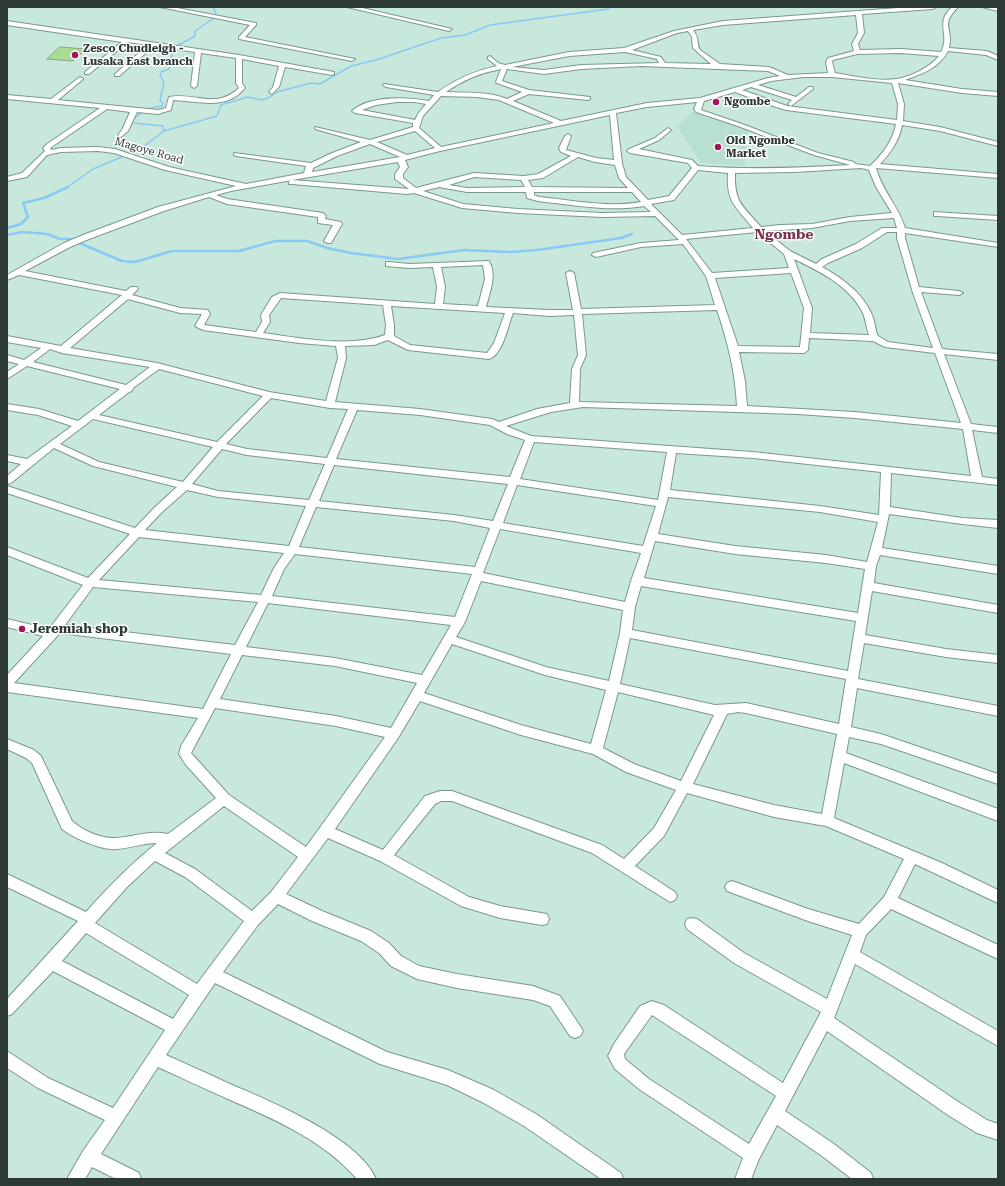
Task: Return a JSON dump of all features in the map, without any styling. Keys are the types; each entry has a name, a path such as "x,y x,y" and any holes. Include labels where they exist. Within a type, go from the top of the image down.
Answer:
{"street":[{"path":"163,7 254,24 241,38 352,59"},
{"path":"350,7 450,29"},
{"path":"306,176 309,167 312,165 348,149 372,142 417,125 430,103 439,94 457,81 472,74 569,54 624,50 688,29 758,19 933,7"},
{"path":"897,81 926,69 944,52 947,41 944,24 946,15 956,7"},
{"path":"986,7 998,9"},
{"path":"857,52 855,44 862,29 859,12"},
{"path":"7,23 239,57 332,73"},
{"path":"688,29 695,37 695,47 698,52 718,66"},
{"path":"87,73 126,41"},
{"path":"116,75 152,45"},
{"path":"624,50 659,58 663,65"},
{"path":"194,86 198,52"},
{"path":"832,75 830,60 857,52 987,53 998,58"},
{"path":"7,98 107,106 131,110 164,111 168,109 172,98 224,102 242,88 239,83 239,57"},
{"path":"490,58 496,64 505,67 544,72 581,66"},
{"path":"534,61 551,61 581,66 718,66 769,70 789,77"},
{"path":"272,92 276,87 282,65"},
{"path":"505,67 499,82 528,92 588,98"},
{"path":"7,278 67,245 86,237 146,214 245,185 404,159 440,149 647,105 701,100 752,86 770,79 832,75 897,81 962,91 998,94"},
{"path":"52,101 80,79"},
{"path":"897,81 902,111 893,143 873,167 874,179 878,188 897,215 902,230 901,238 916,289 967,427 977,479"},
{"path":"386,85 439,94 487,96 507,101 560,123"},
{"path":"752,86 797,99"},
{"path":"786,108 811,88"},
{"path":"737,90 786,108 899,122 940,129 998,144"},
{"path":"413,100 423,91"},
{"path":"507,101 528,92"},
{"path":"430,103 413,100 381,103 366,106 355,111 417,125 440,149"},
{"path":"701,100 697,109 698,111 740,124 816,154 861,166"},
{"path":"7,179 24,175 42,155 49,152 46,148 49,144 107,106"},
{"path":"121,135 125,131 134,111 131,110"},
{"path":"613,112 618,163 623,178 646,204 683,239 710,276 734,349 740,381 742,408"},
{"path":"316,128 372,142 404,159"},
{"path":"618,154 657,139 668,130"},
{"path":"568,136 562,150 577,155 618,163"},
{"name":"Magoye Road","path":"49,152 82,149 115,151 167,169 245,185"},
{"path":"631,150 690,161 696,168 732,171 795,170 861,166 998,176"},
{"path":"236,154 312,165"},
{"path":"276,181 396,192 439,185 474,175 524,178 540,176 546,174 577,155"},
{"path":"404,159 404,167 398,174 399,178 414,190 462,206 602,215 656,214"},
{"path":"524,178 530,190 530,196 538,199 608,206 646,204 671,198 696,168"},
{"path":"732,171 731,188 734,200 759,230 787,254 816,268 838,281 853,293 860,300 867,313 875,338"},
{"path":"439,185 467,190 634,190"},
{"path":"574,202 576,191"},
{"path":"210,195 219,200 297,210 320,215 322,216 321,221 338,224 328,241"},
{"path":"937,214 998,218"},
{"path":"596,255 641,245 683,239 780,227 812,226 870,216 897,215"},
{"path":"816,268 825,261 859,246 885,230 902,230 998,245"},
{"path":"734,349 801,351 805,349 808,308 804,293 787,254"},
{"path":"389,264 409,266 437,266 475,263 487,264 488,286 480,309"},
{"path":"437,266 441,287 439,307"},
{"path":"710,276 794,270"},
{"path":"17,272 130,293 180,310 205,312 206,314 199,326 258,335 340,343 368,343 381,341 389,337"},
{"path":"570,273 578,313 582,355 576,369 574,405"},
{"path":"916,289 959,293"},
{"path":"62,350 130,293"},
{"path":"258,335 266,322 265,315 276,297 280,295 387,304 510,311 578,313 721,308"},
{"path":"387,304 387,315 390,329 389,337"},
{"path":"389,337 408,346 489,356 494,352 510,311"},
{"path":"806,335 875,338 885,344 894,346 939,352 998,357"},
{"path":"7,339 157,366 269,395 330,405 420,412 492,422 500,425 510,432 530,439 753,455 998,482"},
{"path":"330,405 342,358 340,343"},
{"path":"7,376 48,347"},
{"path":"7,358 129,389"},
{"path":"7,481 53,444 129,389 157,366"},
{"path":"7,682 55,631 90,583 158,510 185,486 238,425 269,395"},
{"path":"500,425 553,407 574,405 742,408 855,415 998,430"},
{"path":"7,407 39,412 80,425"},
{"path":"307,855 224,799 185,754 185,750 209,708 265,599 279,568 293,549 329,461 354,407"},
{"path":"92,416 247,452 427,471 663,499 820,509 998,524"},
{"path":"75,1179 199,993 253,920 276,896 326,831 394,734 459,622 530,439"},
{"path":"53,444 96,464 218,494 454,518 648,550"},
{"path":"596,750 614,687 626,633 629,607 663,499 672,449"},
{"path":"7,458 29,463"},
{"path":"827,821 844,730 862,618 884,514 886,470"},
{"path":"7,489 138,533 192,540 293,549 478,574 629,607"},
{"path":"652,537 735,550 826,559 872,566"},
{"path":"7,551 90,583 265,599 459,622"},
{"path":"877,551 998,570"},
{"path":"636,581 862,618"},
{"path":"868,586 998,609"},
{"path":"7,623 55,631 238,649 335,662 424,680"},
{"path":"626,633 852,679 998,711"},
{"path":"859,638 946,653 998,659"},
{"path":"449,639 545,671 614,687 722,711 734,707 742,707 881,739 998,779"},
{"path":"7,687 336,721 394,734"},
{"path":"417,695 494,722 596,750 630,768 684,786 774,811 827,821 937,867 998,897"},
{"path":"625,867 659,832 696,766 722,711"},
{"path":"7,744 30,754 37,760 67,825 74,831 115,844 155,837 170,840"},
{"path":"839,756 998,815"},
{"path":"385,857 430,800 440,796 452,796 597,849 670,896"},
{"path":"9,1005 52,963 122,883 153,853 224,799"},
{"path":"326,831 385,857 466,902 500,912 542,919"},
{"path":"153,853 190,873 253,920"},
{"path":"743,1179 752,1155 827,1014 861,931 889,901 912,857"},
{"path":"7,880 87,922 199,993"},
{"path":"732,888 808,915 861,931"},
{"path":"276,896 318,916 366,936 384,948 396,961 417,972 457,981 513,988 555,1001 575,1031"},
{"path":"889,901 998,952"},
{"path":"692,924 740,958 827,1014 954,1109 983,1127 998,1132"},
{"path":"852,955 998,1039"},
{"path":"52,963 176,1028"},
{"path":"213,974 385,1059 448,1078 488,1096 530,1120 615,1179"},
{"path":"752,1155 644,1084 620,1064 616,1056 619,1049 645,1011 652,1008 659,1010 785,1093"},
{"path":"155,1058 286,1117 324,1138 360,1169 368,1179"},
{"path":"7,1059 43,1083 117,1118"},
{"path":"774,1113 828,1150 865,1179"},
{"path":"89,1157 134,1179"}],"shaded area":[{"name":"Old Ngombe Market","path":"692,112 748,130 745,166 701,163 677,127"}],"building":[{"name":"Zesco Chudleigh - Lusaka East branch","path":"60,47 86,49 73,61 47,59"}],"waterway":[{"path":"213,7 217,16"},
{"path":"164,131 217,116 221,105 248,97 261,100 268,98 277,92 311,83 320,84 351,66 376,60 441,38 465,35 490,25 608,9 611,7"},
{"path":"175,47 195,36 195,31 214,18"},
{"path":"146,109 162,106 163,103 160,100 164,82 160,75 161,72 169,69 173,49"},
{"path":"143,112 131,121 133,123 163,126 164,131"},
{"path":"135,153 164,131"},
{"path":"66,188 93,169 124,156"},
{"path":"7,228 21,224 28,217 23,203 44,198 66,188"},
{"path":"7,235 23,232 47,234 60,239 70,239 122,261 135,262 172,251 239,251 275,241 307,241 327,248 351,253 398,259 464,250 510,252 537,250 621,238 632,234"}],"place":[{"name":"Zesco Chudleigh - Lusaka East branch","path":"75,55"},
{"name":"Ngombe","path":"716,102"},
{"name":"Old Ngombe Market","path":"718,147"},
{"name":"Jeremiah shop","path":"22,629"}],"district":[{"name":"Ngombe","path":"784,235"}]}
